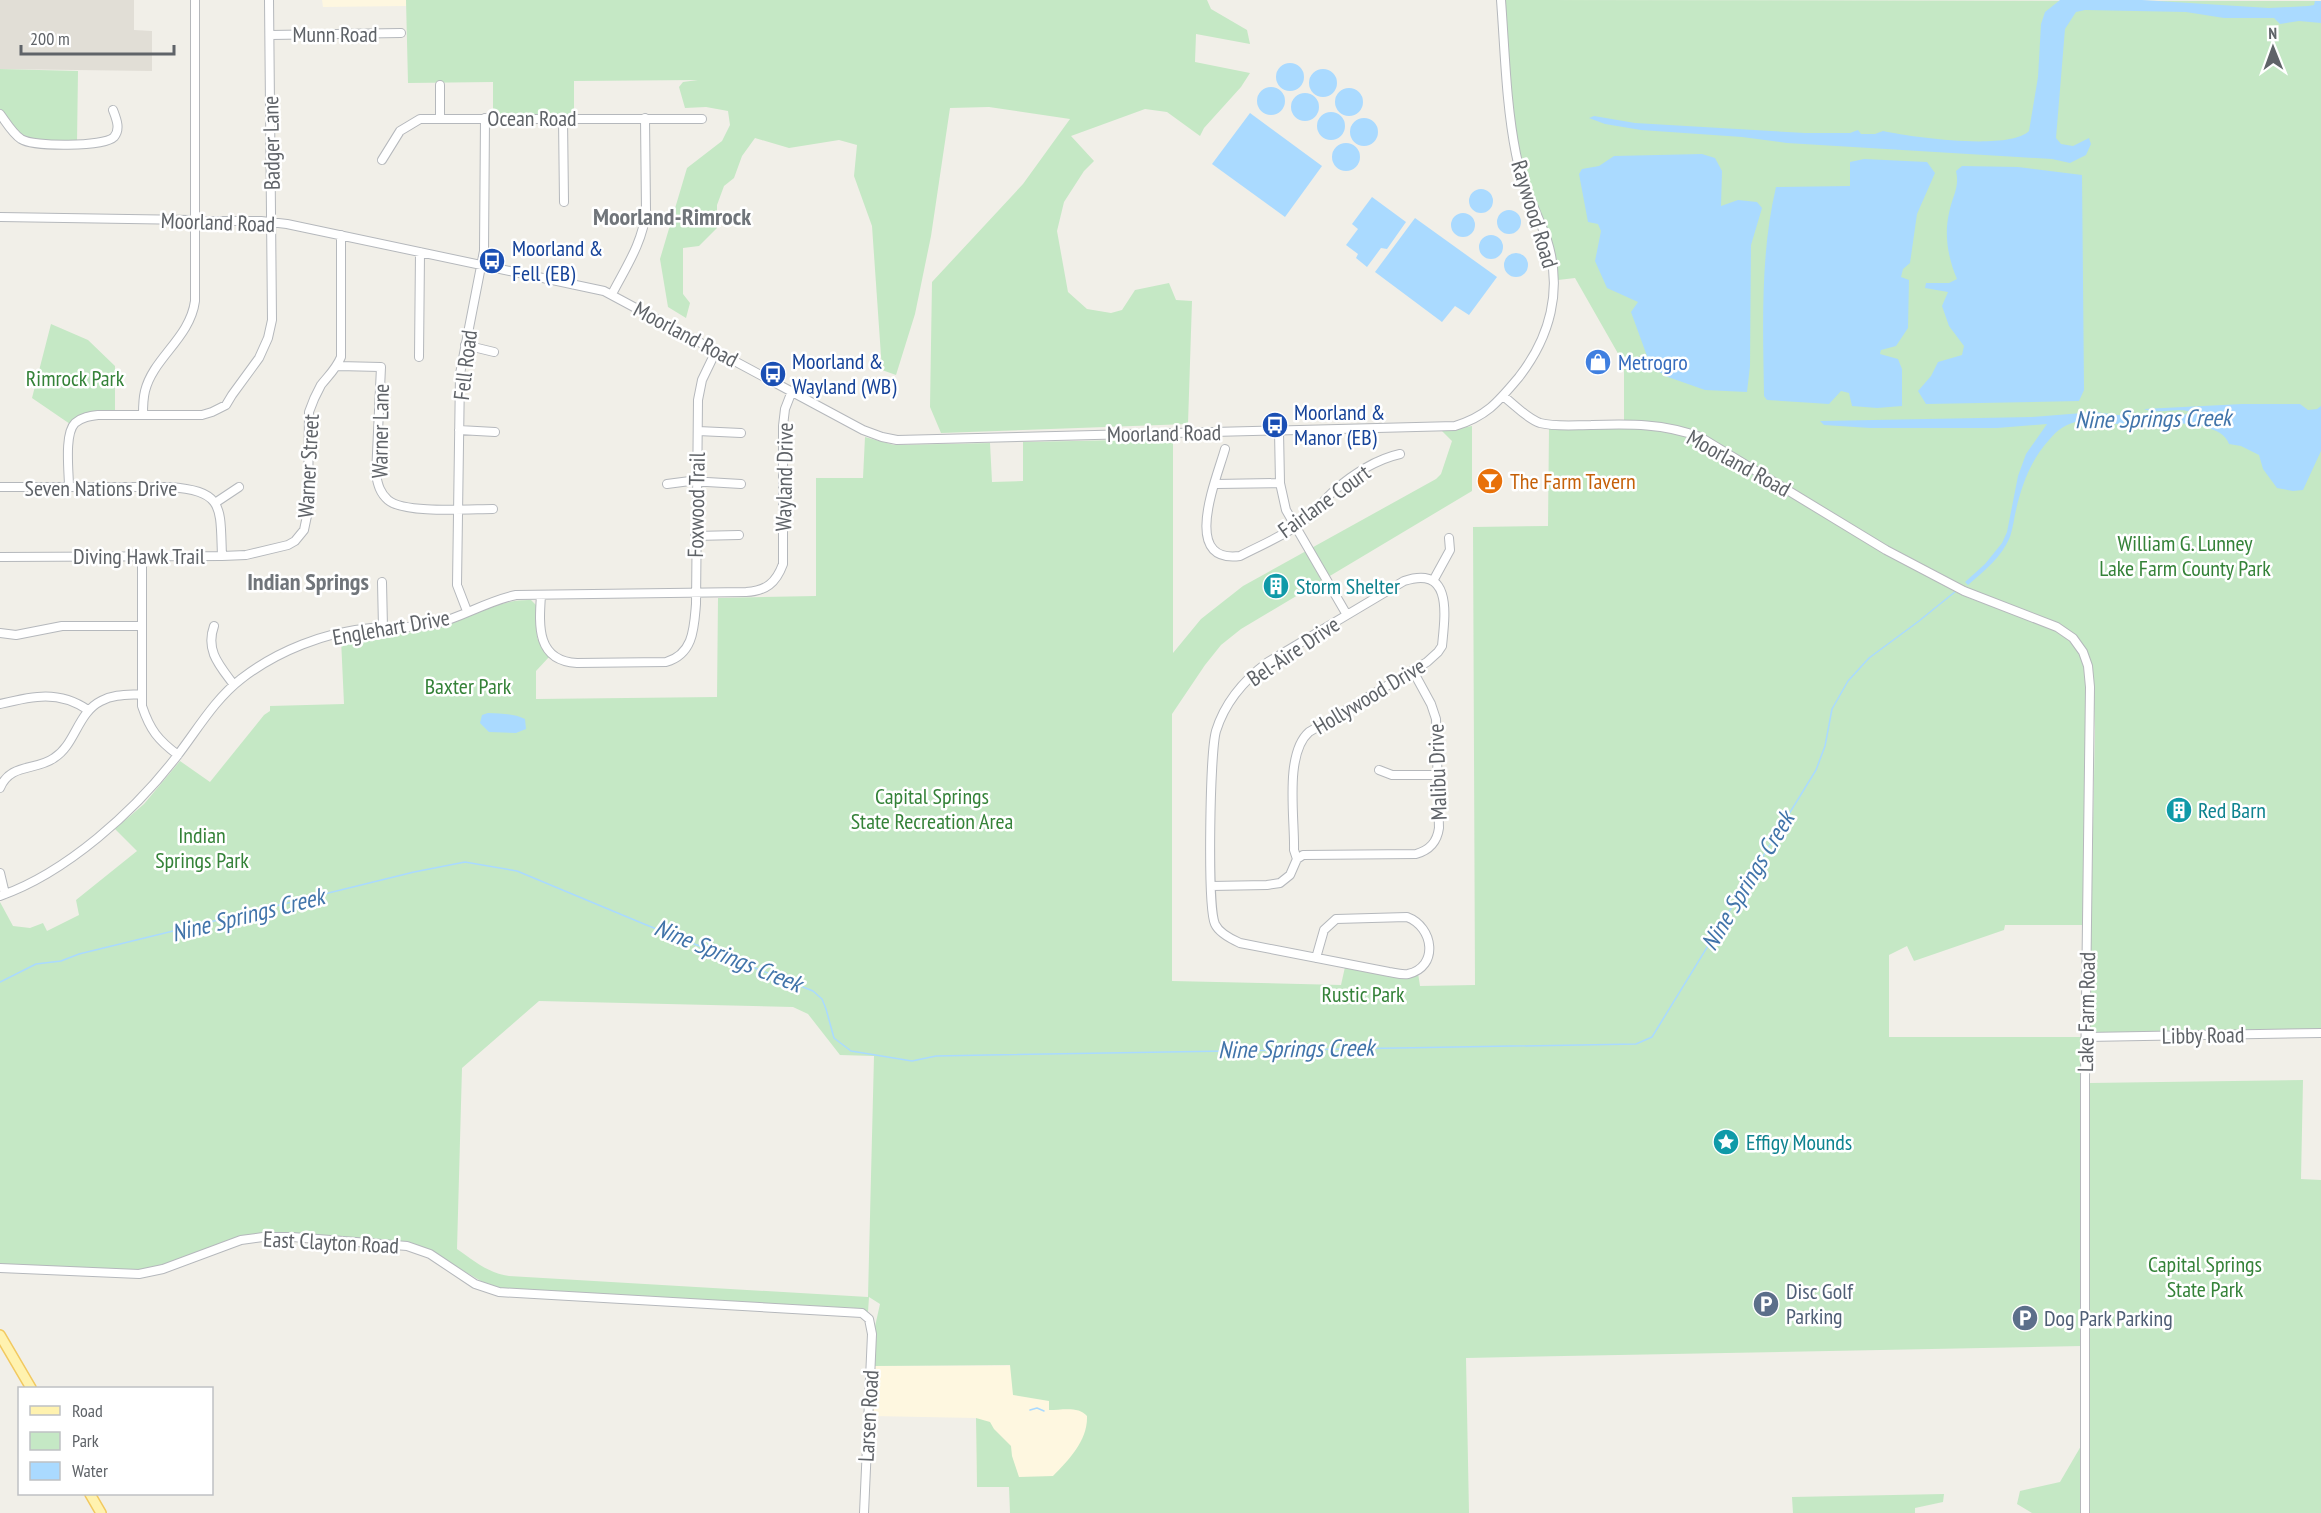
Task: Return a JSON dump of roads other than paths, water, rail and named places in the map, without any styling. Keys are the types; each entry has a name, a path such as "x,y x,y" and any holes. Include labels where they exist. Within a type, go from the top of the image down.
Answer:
{"main road":[{"path":"0,1335 30,1387"},
{"path":"91,1495 101,1513"}],"street":[{"path":"143,415 145,390 152,375 194,315 195,0"},
{"name":"Badger Lane","path":"69,487 69,440 75,423 84,417 98,415 202,415 218,409 226,405 259,358 268,338 272,320 269,0"},
{"name":"Raywood Road","path":"1472,421 1491,410 1538,350 1549,324 1554,292 1554,273 1547,242 1523,181 1517,157 1510,116 1501,0"},
{"name":"Munn Road","path":"270,35 401,33"},
{"path":"440,85 440,118"},
{"path":"0,114 19,137 29,142 87,143 106,142 114,136 118,129 113,110"},
{"name":"Fell Road","path":"467,611 457,585 460,374 482,265 485,118"},
{"path":"563,118 564,202"},
{"path":"612,294 636,250 644,226 645,118"},
{"name":"Ocean Road","path":"382,160 393,140 408,124 420,119 702,119"},
{"name":"Moorland Road","path":"0,217 272,222 612,294 871,434 897,440 1455,426 1472,421"},
{"path":"338,366 342,344 341,235"},
{"path":"419,357 420,252"},
{"path":"465,345 495,352"},
{"name":"Foxwood Trail","path":"541,595 542,638 550,652 564,661 666,662 677,658 691,640 695,594 698,400 700,385 716,351"},
{"name":"Warner Lane","path":"338,366 381,367 381,406 376,475 379,488 387,500 406,508 458,509"},
{"name":"Warner Street","path":"278,548 295,541 304,529 308,511 309,412 322,384 338,366"},
{"name":"Wayland Drive","path":"783,564 783,426 785,410 792,391"},
{"name":"Moorland Road","path":"1503,396 1530,418 1540,423 1561,425 1649,424 1670,427 1700,437 1860,535 1960,589"},
{"path":"459,430 495,432"},
{"path":"698,431 741,432"},
{"path":"1279,431 1280,483 1286,510 1347,615"},
{"name":"Fairlane Court","path":"1225,449 1216,484 1208,503 1206,527 1208,540 1215,551 1228,558 1240,556 1295,526 1317,510 1335,489 1354,475 1386,457 1400,454"},
{"path":"667,484 690,482 741,484"},
{"path":"1216,484 1280,483"},
{"name":"Seven Nations Drive","path":"0,487 193,489 210,496 215,503"},
{"path":"222,556 221,527 215,503 239,487"},
{"path":"458,509 493,509"},
{"path":"695,536 739,535"},
{"path":"1433,581 1450,550 1449,538"},
{"name":"Diving Hawk Trail","path":"0,557 222,556 246,555 278,548"},
{"path":"142,557 142,694 147,721 154,735 178,755"},
{"name":"Englehart Drive","path":"3,895 48,873 112,825 146,794 214,706 234,685 264,662 300,646 348,632 434,624 501,598 541,595 757,592 771,585 779,576 783,564"},
{"name":"Bel-Aire Drive","path":"1316,958 1324,930 1336,919 1407,917 1417,921 1423,927 1430,945 1424,962 1408,974 1389,972 1316,958 1240,943 1222,932 1213,918 1211,886 1212,753 1217,729 1237,690 1257,670 1404,581 1417,576 1433,581"},
{"name":"Hollywood Drive","path":"1297,860 1294,849 1294,769 1296,753 1303,738 1320,725 1413,671 1438,652 1442,646 1444,599 1439,586 1433,581"},
{"path":"382,582 382,628"},
{"name":"Lake Farm Road","path":"1960,589 2057,627 2073,638 2083,652 2088,666 2090,725 2086,1037 2085,1513"},
{"path":"0,633 16,635 62,626 142,626"},
{"path":"214,626 212,652 217,663 234,685"},
{"name":"Malibu Drive","path":"1297,860 1304,855 1416,854 1427,850 1436,840 1439,828 1436,719 1430,701 1413,671"},
{"path":"0,788 12,772 56,756 67,745 88,710 100,701 113,696 142,694"},
{"path":"0,704 30,698 63,697 74,700 88,710"},
{"path":"1379,770 1392,775 1438,775"},
{"path":"1211,886 1272,885 1286,879 1297,860"},
{"path":"0,873 3,895"},
{"name":"Libby Road","path":"2086,1037 2321,1033"},
{"name":"East Clayton Road","path":"0,1268 139,1274 163,1269 220,1246 252,1238 372,1241 407,1245 425,1251 475,1284 496,1291 556,1297 856,1312 869,1319"},
{"name":"Larsen Road","path":"864,1513 872,1334 869,1319"}],"water":[{"path":"2060,0 2142,0 2269,8 2308,6 2314,5 2315,1 2321,1 2321,23 2299,21 2280,24 2274,18 2224,18 2186,12 2085,10 2076,12 2065,29 2056,138 2061,144 2073,146 2089,138 2091,144 2086,155 2070,163 2052,159 1787,143 1742,137 1641,130 1605,124 1589,118 1594,116 1635,123 1805,133 1850,133 1858,130 1861,134 1875,134 1883,131 1959,141 2001,140 2018,137 2029,131 2038,77 2041,24 2045,12"},
{"path":"1290,63 1300,67 1304,77 1300,87 1290,91 1280,87 1276,77 1280,67"},
{"path":"1323,69 1333,73 1337,83 1333,93 1323,97 1313,93 1309,83 1313,73"},
{"path":"1271,87 1281,91 1285,101 1281,111 1271,115 1261,111 1257,101 1261,91"},
{"path":"1349,88 1359,92 1363,102 1359,112 1349,116 1339,112 1335,102 1339,92"},
{"path":"1305,93 1315,97 1319,107 1315,117 1305,121 1295,117 1291,107 1295,97"},
{"path":"1331,112 1341,116 1345,126 1341,136 1331,140 1321,136 1317,126 1321,116"},
{"path":"1250,113 1322,166 1285,217 1212,164"},
{"path":"1364,118 1374,122 1378,132 1374,142 1364,146 1354,142 1350,132 1354,122"},
{"path":"1346,143 1356,147 1360,157 1356,167 1346,171 1336,167 1332,157 1336,147"},
{"path":"1702,154 1715,158 1722,171 1721,206 1738,200 1757,202 1762,208 1751,245 1750,366 1747,392 1705,390 1668,377 1651,367 1631,312 1638,302 1607,288 1595,261 1601,231 1598,224 1588,222 1579,174 1582,169 1599,166 1614,156"},
{"path":"1864,159 1927,162 1935,173 1917,214 1910,263 1903,269 1901,277 1909,280 1908,328 1896,346 1881,350 1880,354 1898,359 1902,369 1902,406 1877,408 1852,406 1849,393 1841,391 1829,404 1767,400 1764,396 1763,344 1765,265 1776,187 1850,186 1850,162"},
{"path":"1962,166 2018,167 2082,175 2084,390 2079,401 1926,404 1918,391 1931,376 1938,362 1962,355 1964,346 1949,326 1942,306 1948,292 1925,288 1926,283 1949,283 1957,279 1949,255 1947,230 1956,187 1956,171"},
{"path":"1481,189 1489,193 1493,201 1489,209 1481,213 1473,209 1469,201 1473,193"},
{"path":"1372,197 1406,222 1387,249 1381,248 1367,267 1356,258 1358,254 1346,245 1358,229 1352,224"},
{"path":"1509,210 1517,214 1521,222 1517,230 1509,234 1501,230 1497,222 1501,214"},
{"path":"1463,213 1471,217 1475,225 1471,233 1463,237 1455,233 1451,225 1455,217"},
{"path":"1415,218 1497,277 1469,315 1455,306 1442,322 1375,272"},
{"path":"1491,235 1499,239 1503,247 1499,255 1491,259 1483,255 1479,247 1483,239"},
{"path":"1516,253 1524,257 1528,265 1524,273 1516,277 1508,273 1504,265 1508,257"},
{"path":"2242,404 2300,404 2308,410 2321,406 2321,451 2303,490 2277,488 2263,469 2259,455 2241,446 2229,444 2222,435 2209,428 2174,423 2106,424 2093,420 2075,422 2055,433 2037,456 2024,482 2011,534 2006,544 1992,563 1968,585 1965,582 1985,564 2002,543 2007,532 2018,476 2026,454 2047,424 1997,428 1870,428 1824,425 1820,421 2032,417 2095,412 2117,415 2184,415 2191,412 2144,409"},
{"path":"507,714 525,719 526,729 516,733 489,732 480,723 482,715"}],"waterway":[{"name":"Nine Springs Creek","path":"0,982 36,964 61,961 79,954 414,872 465,862 517,871 813,991 822,999 834,1038 851,1051 912,1061 936,1056 1636,1044 1652,1037 1816,770 1825,746 1832,709 1848,681 1869,658 1956,591"},
{"path":"1030,1410 1037,1408 1044,1411"}],"place":[{"name":"Moorland & Fell (EB)","path":"492,261"},
{"name":"Metrogro","path":"1598,362"},
{"name":"Moorland & Wayland (WB)","path":"773,374"},
{"name":"Moorland & Manor (EB)","path":"1275,425"},
{"name":"The Farm Tavern","path":"1490,481"},
{"name":"Storm Shelter","path":"1276,586"},
{"name":"Red Barn","path":"2179,810"},
{"name":"Effigy Mounds","path":"1726,1142"},
{"name":"Disc Golf Parking","path":"1766,1304"},
{"name":"Dog Park Parking","path":"2025,1318"}],"district":[{"name":"Moorland-Rimrock","path":"672,217"},
{"name":"Indian Springs","path":"308,582"}],"park label":[{"name":"Rimrock Park","path":"75,378"},
{"name":"William G. Lunney Lake Farm County Park","path":"2185,556"},
{"name":"Baxter Park","path":"468,686"},
{"name":"Capital Springs State Recreation Area","path":"932,808"},
{"name":"Indian Springs Park","path":"202,848"},
{"name":"Rustic Park","path":"1363,994"},
{"name":"Capital Springs State Park","path":"2205,1276"}]}
